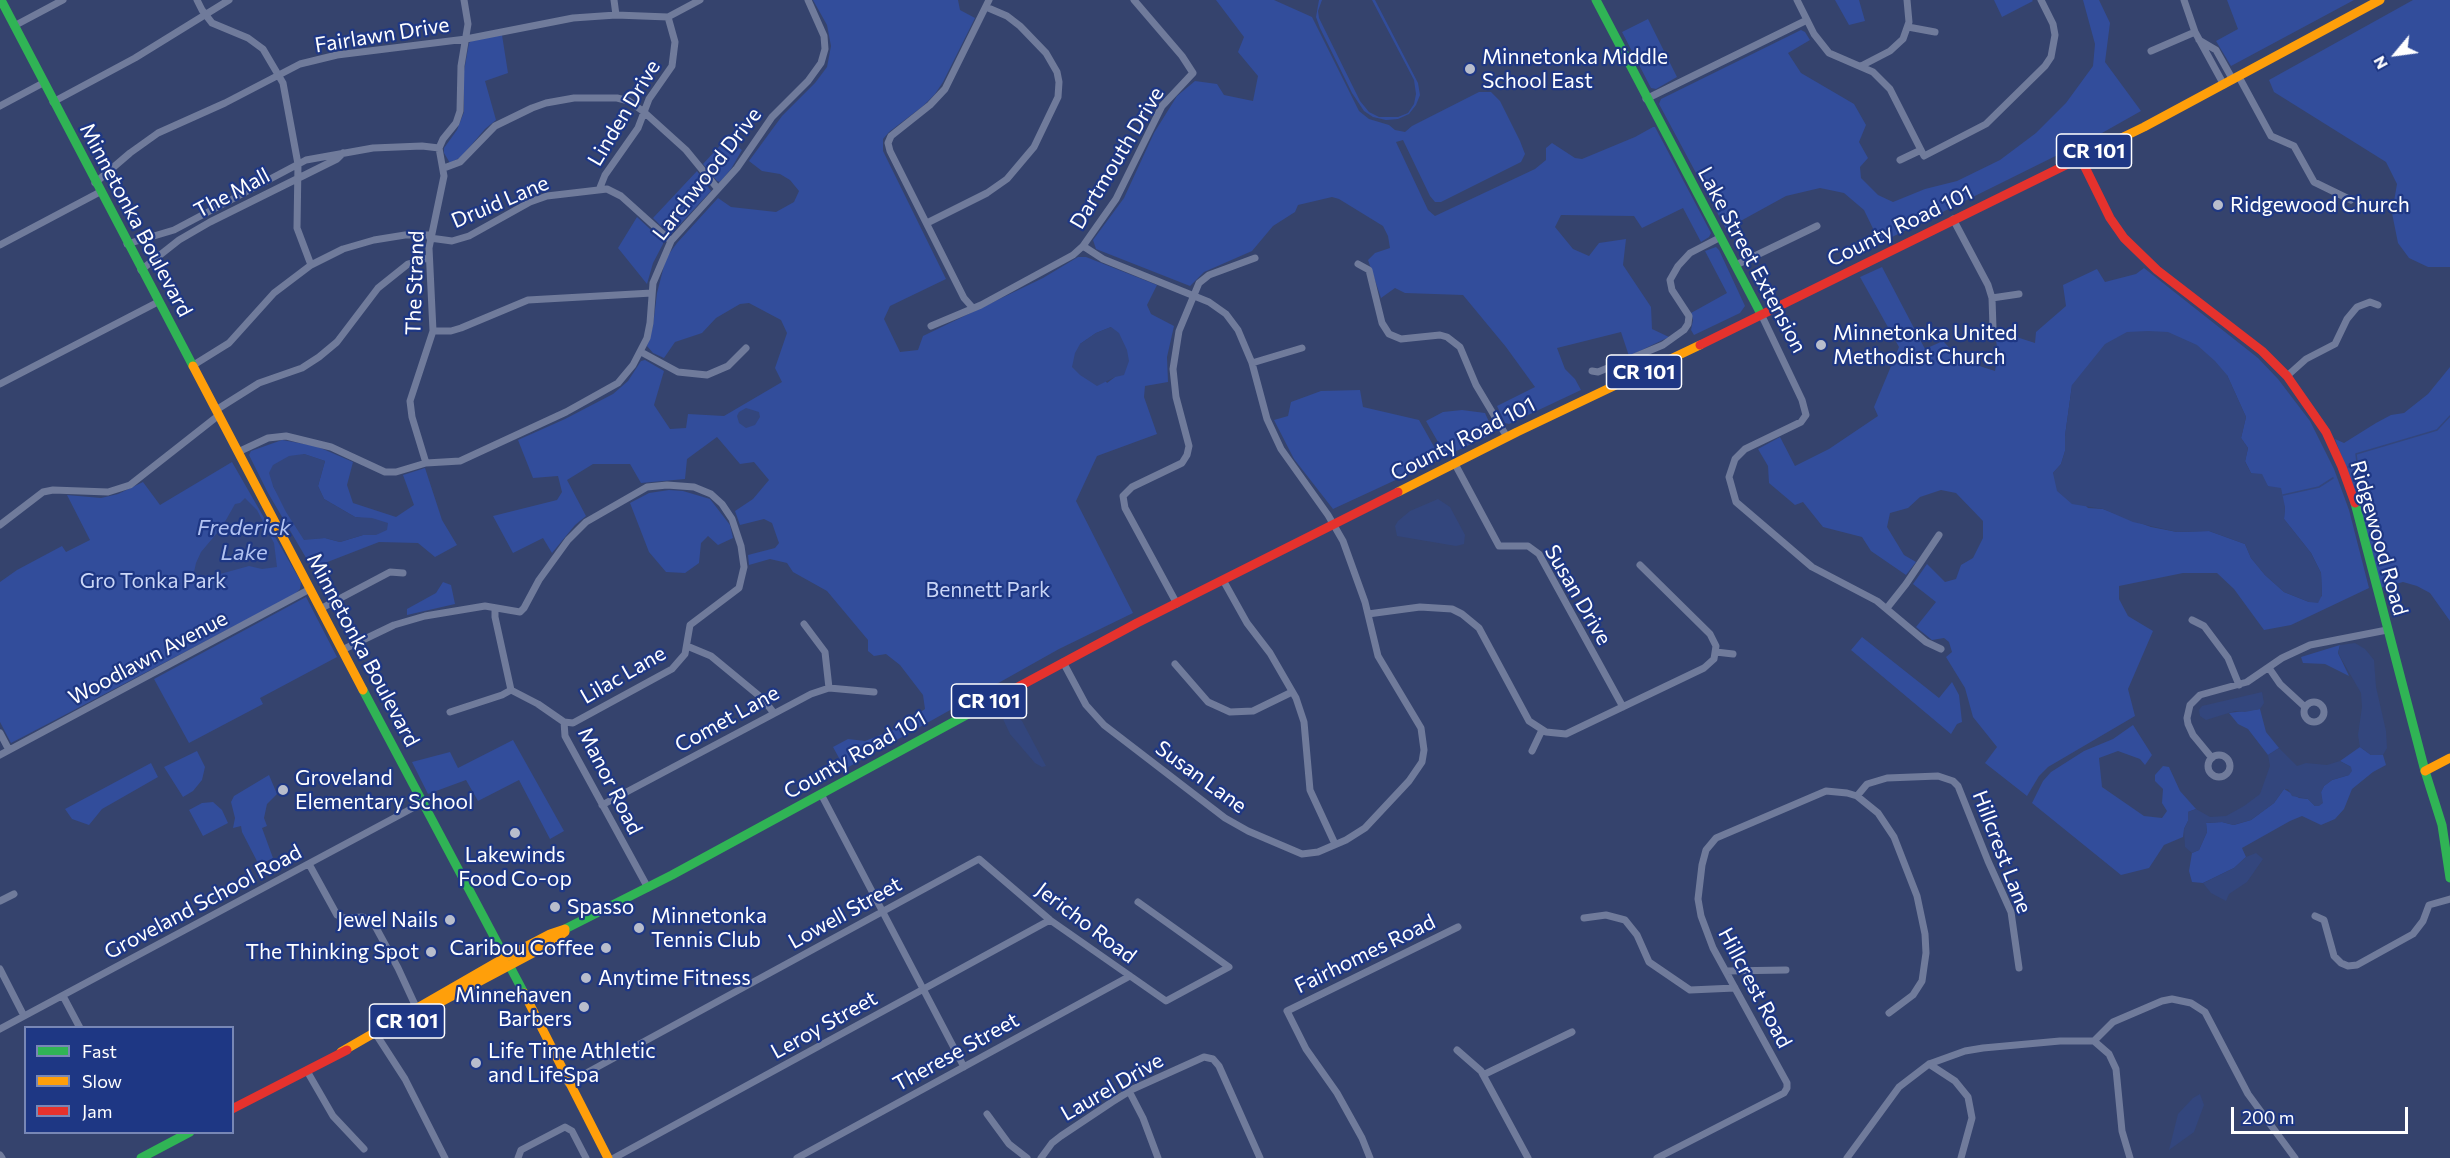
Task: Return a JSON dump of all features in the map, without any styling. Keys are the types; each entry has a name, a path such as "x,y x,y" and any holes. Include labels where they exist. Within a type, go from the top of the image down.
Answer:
{"main road":[{"name":"Minnetonka Boulevard","path":"1,0 127,244 422,803 508,961 608,1158"},
{"name":"Lake Street Extension","path":"1596,0 1761,314"},
{"name":"County Road 101","path":"375,1034 416,1007 508,961 552,942 570,927 648,888 1063,662 1222,580 1507,437 2080,157 2232,80 2380,0"},
{"name":"Ridgewood Road","path":"2080,157 2110,218 2124,238 2157,270 2254,344 2287,376 2319,420 2342,467 2356,507 2425,771 2442,825 2450,878"},
{"path":"2425,771 2450,758"},
{"name":"County Road 101","path":"234,1108 375,1034 438,1006 508,961"},
{"path":"141,1158 186,1134"}],"street":[{"path":"14,26 63,0"},
{"path":"197,0 205,15 218,26 256,43 268,56 279,75 285,89 298,164 297,228 311,265"},
{"path":"53,102 135,58 230,0"},
{"path":"439,148 442,139 456,123 460,111 461,66 468,24 464,0"},
{"path":"614,0 616,15"},
{"name":"Fairlawn Drive","path":"0,245 98,188 130,153 158,133 225,103 300,64 338,55 466,39 545,23 616,15 668,17 700,0"},
{"name":"Larchwood Drive","path":"238,452 268,438 286,436 332,447 385,472 396,472 426,463 460,461 473,457 566,412 618,382 641,352 650,323 652,293 658,268 670,241 737,168 772,117 812,77 824,57 824,36 808,0"},
{"name":"Dartmouth Drive","path":"931,326 1052,267 1083,246 1116,200 1162,106 1192,73 1182,56 1134,0"},
{"path":"1797,0 1821,45 1829,53 1839,59 1862,66 1890,89 1924,156 1986,124 2038,74 2051,57 2055,35 2053,24 2041,0"},
{"path":"1862,66 1897,46 1908,27 1907,0"},
{"path":"2184,0 2199,40 2232,80 2271,136 2294,146 2314,182 2351,200"},
{"path":"927,224 987,193 1007,179 1034,147 1058,97 1060,89 1057,72 1047,53 1020,26 987,3 945,89 889,140 890,151 964,298 972,307"},
{"name":"Linden Drive","path":"599,190 605,175 638,128 649,99 667,74 674,58 675,42 668,17"},
{"path":"1646,99 1807,20"},
{"path":"1908,27 1935,32"},
{"path":"2151,51 2195,32"},
{"path":"0,106 43,83"},
{"path":"444,168 452,167 460,162 495,126 546,103 574,98 617,98 629,100 644,112 686,150 718,189"},
{"name":"The Mall","path":"127,244 174,230 298,164 316,158 392,146 439,148"},
{"name":"The Strand","path":"426,463 412,417 410,401 433,331 434,309 428,258 443,182 444,168 439,148"},
{"path":"1900,160 1921,150"},
{"name":"The Mall","path":"141,270 179,240 210,222 337,159 344,153"},
{"name":"Druid Lane","path":"192,366 228,343 274,293 311,265 343,249 374,240 405,235 452,241 477,233 540,198 556,194 607,189 621,196 670,241"},
{"path":"1953,219 1982,272 1992,298 1993,328"},
{"path":"1736,265 1817,226"},
{"path":"1592,371 1598,372 1663,345 1678,335 1688,324 1689,316 1670,285 1670,280 1678,266 1690,253 1721,237"},
{"name":"Susan Lane","path":"1063,662 1086,705 1104,725 1225,818 1248,831 1302,854 1310,855 1335,844 1356,834 1373,821 1417,772 1424,750 1421,728 1378,656 1368,614 1350,558 1334,524 1277,442 1263,407 1252,363 1233,322 1219,309 1193,294 1103,258 1083,246"},
{"path":"0,525 44,492 53,490 108,492 130,485 217,413 259,383 295,371 319,357 337,342 378,288 408,264 428,258"},
{"path":"1176,604 1122,500 1128,489 1178,466 1187,455 1189,446 1176,397 1173,369 1179,331 1199,283 1209,275 1255,258"},
{"path":"1358,264 1369,270 1382,322 1389,334 1401,339 1440,335 1447,337 1460,347 1476,385 1507,437"},
{"path":"433,331 451,331 461,328 521,302 534,299 652,293"},
{"path":"1992,298 2019,294"},
{"path":"0,384 158,302"},
{"path":"2287,376 2306,359 2335,344 2347,319 2357,307 2370,302 2378,305"},
{"name":"Lake Street Extension","path":"1761,314 1802,400 1806,415 1801,422 1745,449 1735,459 1729,477 1736,502 1812,567 1863,592 1887,608"},
{"path":"641,352 678,372 707,375 728,366 746,348"},
{"path":"1252,363 1302,348"},
{"name":"Susan Drive","path":"1455,464 1499,546 1528,546 1539,554 1623,707"},
{"path":"342,650 407,620 486,606 517,612 522,610 539,580 568,540 592,519 646,487 667,485 694,487 711,494 726,510 737,532 744,567 742,581 735,593 700,615 690,625 687,646"},
{"path":"1939,535 1887,608 1926,642 1941,649"},
{"path":"1368,614 1400,608 1440,607 1452,609 1472,620 1485,638 1529,721 1542,730 1566,734 1704,668 1714,659 1716,646 1710,634 1640,565"},
{"path":"320,609 390,572 403,573"},
{"path":"1222,580 1247,623 1270,653 1292,692 1304,722 1310,790 1335,844"},
{"name":"Woodlawn Avenue","path":"0,755 310,589"},
{"path":"450,712 511,690 495,608"},
{"path":"2192,620 2204,626 2228,658 2239,685"},
{"path":"804,624 825,652 829,688"},
{"path":"2212,758 2190,730 2187,718 2190,705 2200,694 2239,685 2282,658 2310,645 2387,630"},
{"name":"Lilac Lane","path":"564,722 573,723 672,669 681,661 687,646 711,656 763,699 773,712"},
{"path":"1716,652 1733,654"},
{"path":"1175,664 1209,702 1230,712 1253,711 1292,692"},
{"path":"2269,668 2280,684 2305,707"},
{"name":"Comet Lane","path":"602,805 811,693 829,688 874,692"},
{"name":"Manor Road","path":"511,690 538,704 564,722 565,736 648,888"},
{"path":"1532,751 1542,730"},
{"path":"0,733 9,750"},
{"name":"Hillcrest Lane","path":"1857,796 1867,784 1887,778 1938,776 1953,781 1959,786 1988,861 2011,912 2019,968"},
{"name":"Hillcrest Road","path":"1657,1158 1784,1093 1787,1088 1787,1083 1706,933 1698,899 1702,865 1710,844 1722,835 1816,794 1837,791 1857,796"},
{"path":"821,794 964,1067"},
{"path":"1857,796 1878,813 1894,837 1917,896 1925,934 1926,953 1922,981 1914,994 1889,1013"},
{"name":"Groveland School Road","path":"0,1029 422,803"},
{"name":"Lowell Street","path":"568,1083 979,859"},
{"name":"Jericho Road","path":"979,859 1050,920 1166,1001 1229,967 1138,902"},
{"path":"309,864 337,915 345,918 363,917 374,924 416,1007"},
{"path":"0,900 14,894"},
{"path":"2315,916 2324,920 2334,956 2348,966 2357,965 2413,934 2429,905 2450,899"},
{"path":"1584,918 1606,915 1625,920 1637,935 1649,962 1690,990 1735,988"},
{"name":"Leroy Street","path":"614,1158 1050,920"},
{"name":"Fairhomes Road","path":"1370,1158 1362,1138 1337,1093 1310,1054 1287,1011 1458,927"},
{"path":"0,969 24,1016"},
{"path":"1725,971 1786,970"},
{"name":"Therese Street","path":"797,1158 1130,976"},
{"path":"63,996 79,1026"},
{"path":"2094,1041 2113,1023 2162,1000 2172,999 2191,1003 2205,1012 2248,1094 2295,1158"},
{"path":"1483,1075 1572,1032"},
{"path":"375,1034 405,1079 446,1158"},
{"path":"1847,1158 1899,1088 1929,1065 1947,1057 1983,1048 2060,1041 2094,1041 2109,1054 2116,1069 2122,1131 2130,1158"},
{"path":"1457,1050 1483,1075 1528,1158"},
{"name":"Laurel Drive","path":"1041,1158 1052,1143 1071,1128 1129,1091 1208,1057 1219,1066 1260,1158"},
{"path":"1929,1065 1955,1081 1968,1097 1971,1118 1961,1158"},
{"path":"307,1071 333,1116 364,1149"},
{"path":"1129,1091 1143,1118 1158,1158"},
{"path":"987,1114 1009,1143 1027,1158"},
{"path":"518,1158 521,1150 565,1127 572,1131 586,1158"}],"green space":[{"name":"Bennett Park","path":"813,0 958,0 960,10 975,18 935,94 883,139 883,151 946,279 890,306 884,319 900,352 918,350 923,336 1043,278 1078,257 1086,257 1157,285 1147,305 1151,314 1174,326 1167,357 1168,382 1145,386 1144,397 1157,434 1097,456 1076,501 1133,613 1059,649 845,769 833,747 848,739 865,741 893,730 925,709 923,695 900,665 886,654 874,656 868,651 868,640 827,591 793,572 787,563 770,559 749,565 748,555 775,548 779,543 772,523 764,519 740,525 735,511 753,499 769,480 754,462 740,464 717,437 687,459 685,479 641,483 630,464 593,464 567,480 586,516 575,525 552,553 543,538 513,553 493,516 557,500 562,492 558,476 533,478 518,440 613,394 628,381 641,361 645,360 664,371 654,405 670,429 686,428 688,414 724,416 782,382 775,368 787,333 781,320 749,303 740,304 716,318 702,333 675,342 664,358 653,353 647,346 666,258 718,198 731,207 776,212 794,202 799,191 790,180 780,174 762,171 749,161 782,116 815,83 827,67 831,46 827,25","holes":["1111,327 1115,377 1107,383 1080,344 1096,333"]},
{"path":"1216,0 1274,0 1312,17 1359,111 1369,119 1389,125 1395,130 1405,132 1412,126 1479,92 1491,92 1500,101 1520,141 1525,154 1521,162 1441,202 1435,202 1403,140 1396,142 1428,210 1435,216 1535,169 1546,160 1546,148 1552,143 1575,158 1582,159 1655,127 1711,233 1709,237 1701,242 1683,208 1642,228 1634,216 1561,215 1555,227 1573,249 1589,256 1599,243 1626,239 1623,265 1651,307 1652,329 1669,337 1629,356 1621,332 1557,348 1565,369 1575,379 1581,390 1509,424 1505,423 1497,406 1535,387 1506,347 1463,295 1405,293 1395,288 1381,298 1368,260 1375,253 1390,248 1388,236 1383,226 1339,199 1332,197 1298,205 1295,212 1273,226 1252,251 1204,272 1190,286 1096,249 1093,240 1124,198 1154,133 1177,96 1195,81 1217,84 1224,95 1253,101 1258,76 1238,52 1244,37"},
{"path":"1319,0 1322,0 1318,11 1319,18 1360,101 1369,112 1379,117 1398,117 1408,113 1414,104 1416,94 1414,80 1372,0 1375,0 1418,83 1420,95 1409,114 1398,119 1386,120 1373,117 1364,111 1352,93 1320,28 1316,17"},
{"path":"1835,0 1859,0 1865,21 1849,25"},
{"path":"1994,0 2032,0 2033,1 2002,17"},
{"path":"2083,0 2099,0 2110,23 2105,62 2141,111 2102,133 1880,243 1864,210 1844,193 1820,188 1786,196 1726,229 1659,104 1661,99 1801,30 1810,40 1788,53 1801,73 1854,104 1866,125 1859,142 1868,158 1860,167 1861,178 1878,195 1893,202 1925,189 1957,181 2000,160 2036,133 2066,103 2093,66 2095,44"},
{"path":"2227,0 2354,0 2231,66 2216,41 2238,29"},
{"path":"2413,0 2450,0 2450,267 2428,267 2409,258 2398,243 2392,213 2397,184 2386,162 2274,92 2269,80"},
{"path":"1648,19 1677,77 1656,89 1651,88 1622,32"},
{"path":"502,35 508,73 485,81 496,120 485,129 461,157 450,163 444,153 444,148 457,130 464,112 464,71 469,43 472,40"},
{"path":"727,138 742,150 720,182 703,164"},
{"path":"697,171 711,191 669,234 653,218"},
{"path":"637,217 663,241 647,284 618,248"},
{"path":"1716,247 1745,306 1740,313 1694,335 1691,330 1693,320 1691,313 1727,293 1705,251"},
{"path":"1882,267 1925,349 1943,341 1961,360 1995,371 1998,354 1996,340 2004,333 2035,343 2036,332 2066,306 2063,285 2097,269 2105,282 2136,274 2144,268 2258,358 2278,379 2310,421 2334,469 2349,510 2369,588 2291,625 2264,630 2234,589 2217,573 2183,573 2119,586 2119,599 2128,616 2153,631 2128,689 2135,716 2048,767 2039,776 2027,796 1985,763 1997,747 1973,717 1965,688 1946,657 1952,652 1949,642 1944,638 1932,640 1916,627 1936,602 1913,584 1927,564 1945,582 1956,579 1961,565 1973,558 1983,538 1983,521 1956,493 1941,490 1920,497 1908,508 1890,513 1887,527 1904,555 1916,562 1906,575 1871,551 1862,537 1823,527 1803,502 1795,505 1769,483 1768,466 1758,449 1780,437 1795,466 1829,449 1878,416 1874,407 1899,347 1860,277","holes":["2227,375 2246,417 2241,438 2248,448 2245,461 2251,473 2268,486 2285,507 2284,519 2311,553 2321,573 2322,596 2309,602 2284,592 2265,575 2251,558 2245,544 2209,531 2177,532 2151,527 2103,509 2088,508 2053,473 2061,464 2065,451 2072,385"]},
{"path":"2450,367 2450,621 2430,593 2417,586 2403,582 2380,588 2359,503 2335,439 2344,443 2391,415 2404,413 2428,394"},
{"path":"1360,390 1363,407 1419,420 1441,459 1333,509 1294,459 1274,420 1288,416 1291,402 1321,391"},
{"path":"1462,410 1485,413 1493,431 1490,435 1446,456 1426,421 1443,412"},
{"path":"282,440 316,446 353,462 347,485 353,503 396,517 414,505 403,475 425,468 442,520 457,545 435,557 418,543 379,542 312,568 268,493 249,455 251,451","holes":["304,454 325,461 318,486 324,499 355,517 361,518 376,535 363,535 340,542 325,538 304,539 273,486"]},
{"name":"Gro Tonka Park","path":"232,462 301,582 300,589 294,595 11,743 0,722 0,582 17,570 62,546 66,552 90,540 67,495 101,498 118,494 143,482 160,505"},
{"path":"669,490 683,491 710,499 730,525 733,538 718,545 708,536 701,543 699,563 685,573 666,572 649,552 630,503 649,493"},
{"path":"443,582 451,585 455,604 407,615 407,609 436,593"},
{"path":"306,597 337,657 260,698 263,704 189,743 154,679"},
{"path":"1862,637 1939,698 1952,682 1959,695 1962,722 1957,724 1951,734 1851,650"},
{"path":"2340,645 2338,653 2349,676 2325,664 2303,663 2301,657"},
{"path":"2260,709 2266,732 2279,748 2268,755 2248,729 2238,724 2229,713"},
{"path":"2133,725 2152,755 2145,765 2140,759 2118,751 2099,758 2102,787 2144,816 2162,818 2167,811 2162,803 2163,789 2155,781 2155,775 2163,766 2169,767 2180,791 2196,809 2188,812 2183,837 2164,845 2149,868 2121,875 2032,803 2043,781 2051,772 2084,751 2113,739"},
{"path":"513,740 564,831 550,839 519,780 478,801 466,780 428,794 412,762 450,752 458,768"},
{"path":"2360,747 2371,755 2383,755 2386,765 2352,789 2344,809 2335,819 2321,825 2302,816 2290,821 2242,848 2246,857 2234,868 2203,883 2192,882 2189,871 2192,853 2199,850 2207,832 2206,823 2222,822 2234,825 2251,820 2274,803 2284,789 2299,798 2308,799 2315,806 2322,803 2321,792 2324,786 2332,780 2349,775 2351,767 2340,761"},
{"path":"197,751 205,767 202,780 193,791 183,797 164,767"},
{"path":"151,763 158,777 102,809 89,825 72,819 65,809"},
{"path":"269,775 277,794 267,804 264,818 267,826 262,828 273,858 259,865 241,826 233,828 235,818 231,802 234,796"},
{"path":"213,802 222,810 228,823 203,836 189,810 202,803"}],"water":[{"path":"1111,327 1119,333 1127,350 1129,361 1124,375 1097,386 1072,367 1075,353 1080,344 1096,333"},
{"path":"2127,332 2168,332 2197,345 2227,375 2246,417 2241,438 2248,448 2245,462 2251,473 2262,474 2268,486 2281,488 2285,507 2284,519 2311,553 2321,573 2322,595 2318,603 2309,602 2284,592 2251,558 2245,544 2209,531 2177,532 2133,522 2103,509 2072,504 2057,491 2053,473 2061,464 2065,451 2072,385 2105,344"},
{"path":"746,408 759,412 760,417 755,425 746,428 739,423 737,416"},
{"path":"304,454 325,461 318,486 324,499 355,517 372,518 388,523 387,530 376,535 363,535 340,542 325,538 304,540 286,512 269,473 273,465 289,456"},
{"name":"Frederick Lake","path":"245,498 257,510 274,543 277,567 262,569 249,566 202,579 197,577 194,572 201,552 222,527 235,504"},
{"path":"1438,499 1450,507 1465,535 1464,544 1456,546 1397,536 1395,526 1398,521 1410,511"},
{"path":"2355,643 2365,649 2374,660 2376,687 2386,731 2387,748 2383,755 2371,755 2360,747 2358,735 2362,707 2361,693 2338,653 2340,645"},
{"path":"2262,692 2264,703 2260,709 2235,711 2206,720 2200,716 2199,710 2202,706"},
{"path":"1013,712 1022,721 1046,766 1042,767 1035,763 1010,734 1003,719 1004,716"},
{"path":"2279,748 2297,766 2306,763 2327,765 2340,761 2351,767 2352,771 2349,775 2332,780 2324,786 2321,792 2323,803 2319,806 2315,806 2308,799 2292,796 2288,789 2284,789 2274,803 2251,820 2233,825 2222,822 2206,823 2207,832 2199,850 2192,853 2185,847 2184,829 2188,821 2188,812 2196,809 2210,817 2226,816 2244,806 2260,794 2270,766 2268,755"},
{"path":"2256,853 2263,859 2247,882 2229,894 2226,901 2211,893 2203,883 2234,868 2246,857"},
{"path":"2200,1094 2204,1105 2194,1132 2169,1150 2178,1114"}],"waterway":[{"path":"2348,467 2357,462 2356,454 2437,430 2450,416"},
{"path":"2283,495 2319,487 2333,478"}],"traffic: fast":[{"path":"1,0 193,366"},
{"path":"1596,0 1761,314"},
{"path":"2355,503 2425,771 2442,825 2450,878"},
{"path":"363,690 524,993"},
{"path":"565,929 672,875 992,701"},
{"path":"141,1158 186,1134"}],"traffic: slow":[{"path":"2076,160 2144,127 2380,0"},
{"path":"1398,492 1517,432 1700,345"},
{"path":"193,366 363,690"},
{"path":"2425,771 2450,758"},
{"path":"341,1052 506,957 550,934 565,929"},
{"path":"388,1030 548,945 565,932"},
{"path":"524,993 608,1158"}],"traffic: jam":[{"path":"2080,157 2110,218 2124,238 2157,270 2262,351 2287,376 2326,432 2355,503"},
{"path":"1700,345 2076,160"},
{"path":"992,701 1137,623 1398,492"},
{"path":"234,1108 347,1050"}],"place":[{"name":"Minnetonka Middle School East","path":"1470,69"},
{"name":"Ridgewood Church","path":"2218,205"},
{"name":"Minnetonka United Methodist Church","path":"1821,345"},
{"name":"Groveland Elementary School","path":"283,790"},
{"name":"Lakewinds Food Co-op","path":"515,833"},
{"name":"Spasso","path":"555,907"},
{"name":"Jewel Nails","path":"450,920"},
{"name":"Minnetonka Tennis Club","path":"639,928"},
{"name":"Caribou Coffee","path":"606,948"},
{"name":"The Thinking Spot","path":"431,952"},
{"name":"Anytime Fitness","path":"586,978"},
{"name":"Minnehaven Barbers","path":"584,1007"},
{"name":"Life Time Athletic and LifeSpa","path":"476,1063"}]}
